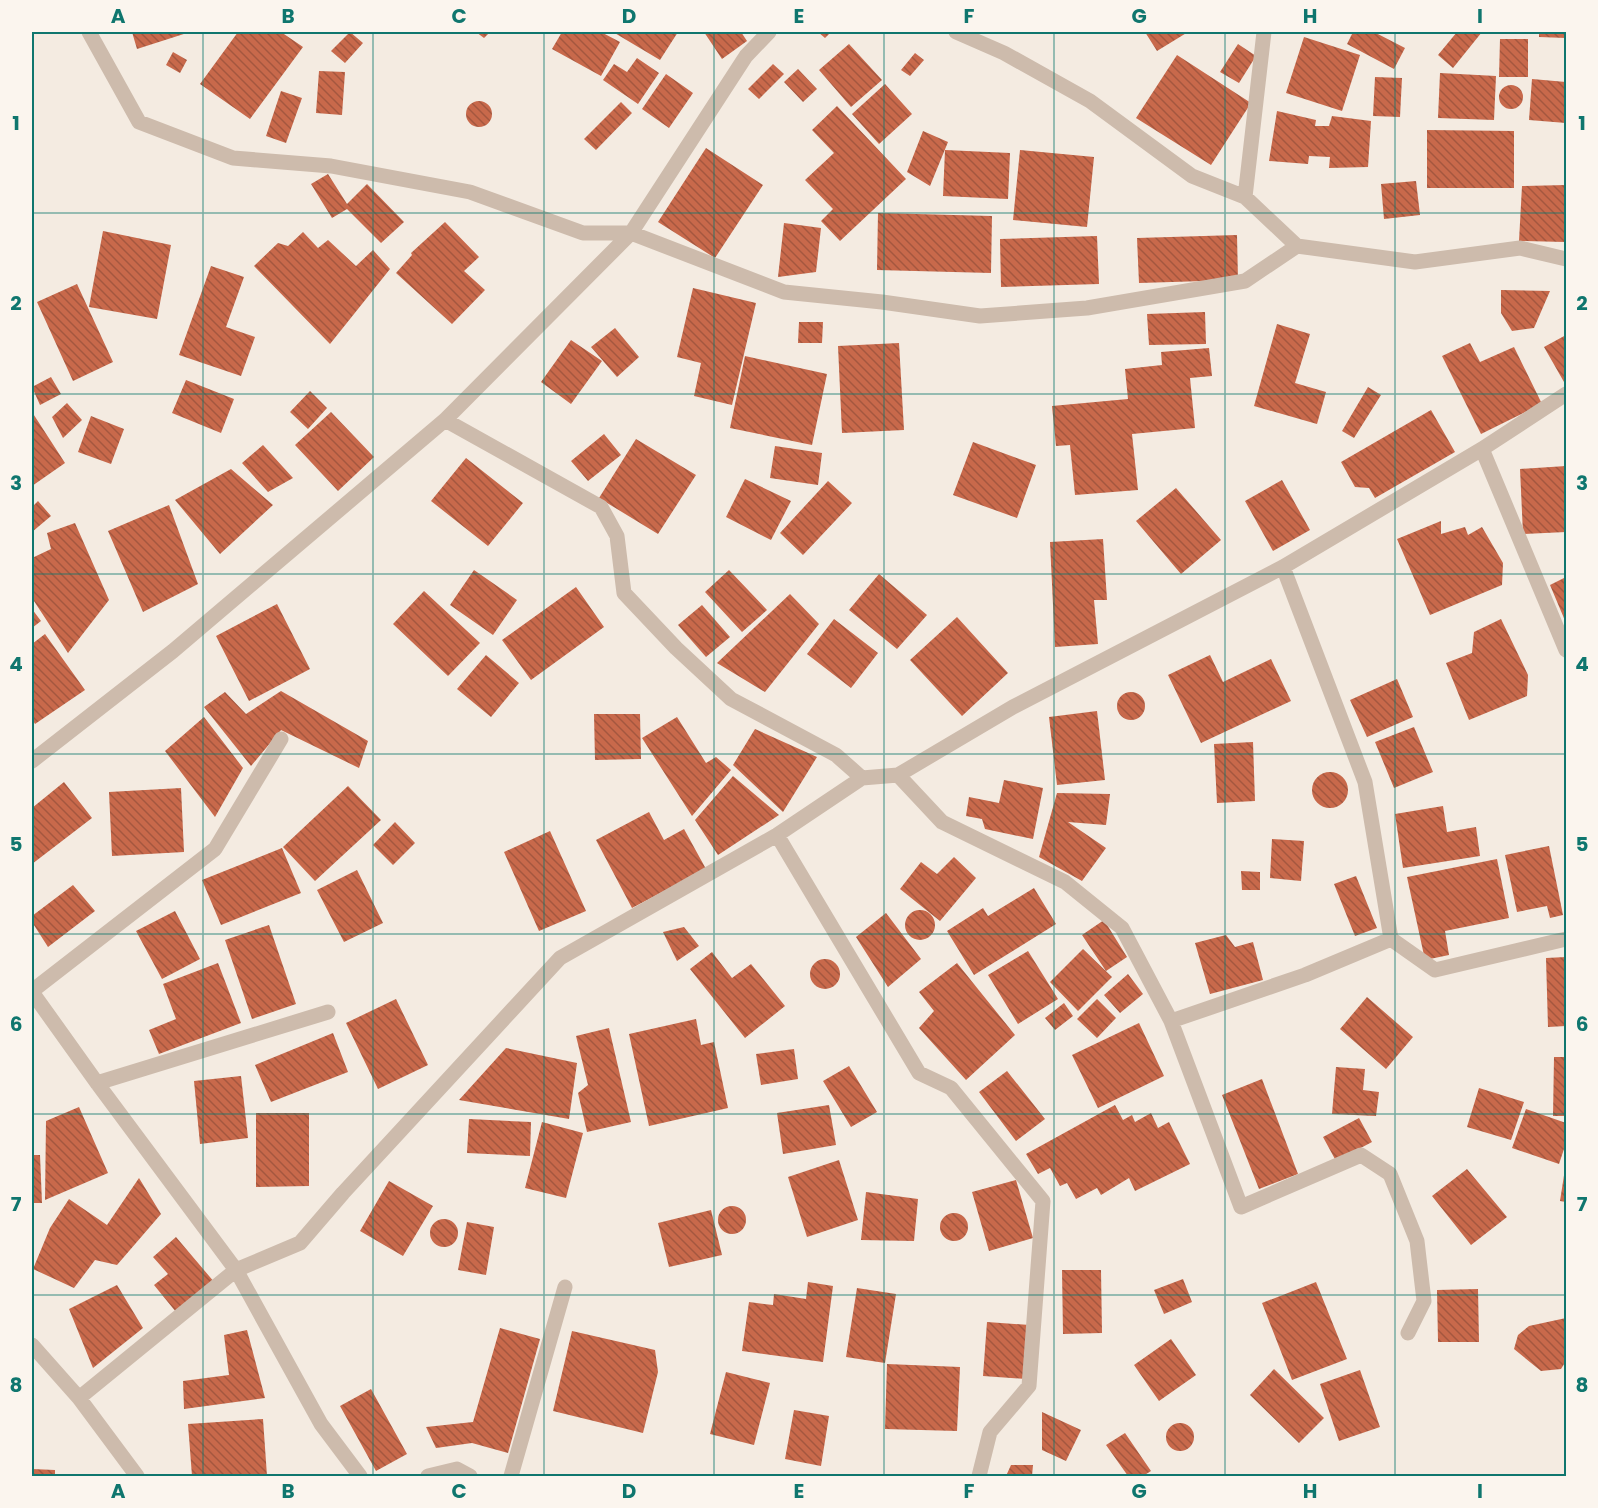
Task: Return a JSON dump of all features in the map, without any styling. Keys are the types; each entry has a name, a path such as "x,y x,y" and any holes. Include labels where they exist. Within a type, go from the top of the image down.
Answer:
{"street":[{"path":"89,32 139,122 233,158 331,166 470,192 584,233 631,233 784,292 882,302 980,316 1087,308 1245,281 1297,246"},
{"path":"32,761 173,651 445,420 631,233 746,56 769,32"},
{"path":"957,32 1004,53 1090,100 1192,176 1245,197 1297,246 1414,262 1520,248 1566,259"},
{"path":"1245,197 1264,32"},
{"path":"79,1398 236,1270 300,1243 343,1193 560,958 777,835 862,778 898,775 1013,706 1283,567 1482,449 1566,394"},
{"path":"445,420 601,507 617,536 624,593 676,648 731,699 836,755 862,778"},
{"path":"1482,449 1566,650"},
{"path":"1283,567 1365,782 1391,939 1435,970 1566,939"},
{"path":"281,739 215,849 32,992 236,1270 321,1424 360,1476"},
{"path":"898,775 942,822 1065,882 1122,928 1171,1021 1241,1208 1361,1155 1390,1174 1417,1240 1424,1301 1408,1334"},
{"path":"777,835 919,1073 951,1088 1043,1201 1029,1386 990,1432 979,1476"},
{"path":"1171,1021 1305,975 1391,939"},
{"path":"97,1083 328,1012"},
{"path":"511,1476 565,1287"},
{"path":"32,1345 79,1398 137,1476"},
{"path":"428,1476 457,1469 470,1476"}],"building":[{"path":"132,32 190,32 137,49"},
{"path":"238,32 281,32 303,47 250,119 200,84"},
{"path":"350,32 363,43 345,63 331,51"},
{"path":"476,32 490,32 484,38"},
{"path":"562,32 601,32 620,42 601,76 552,49"},
{"path":"613,32 678,32 660,60"},
{"path":"704,32 741,32 747,41 722,59"},
{"path":"818,32 831,32 825,38"},
{"path":"1145,32 1188,32 1157,51"},
{"path":"1353,32 1374,32 1405,48 1394,69 1347,44"},
{"path":"1457,32 1482,32 1453,68 1438,55"},
{"path":"1539,32 1566,32 1566,38 1539,37"},
{"path":"1304,37 1360,55 1342,111 1286,93"},
{"path":"1500,39 1528,39 1528,77 1499,77"},
{"path":"849,44 882,80 851,107 819,70"},
{"path":"1238,44 1256,56 1239,83 1220,72"},
{"path":"173,52 187,60 180,73 166,65"},
{"path":"915,53 924,60 910,76 901,70"},
{"path":"1177,55 1251,103 1211,165 1136,118"},
{"path":"637,58 659,73 638,104 603,80 614,64 627,72"},
{"path":"773,64 784,74 759,99 748,89"},
{"path":"798,69 817,89 803,102 784,82"},
{"path":"319,71 345,72 342,115 316,113"},
{"path":"1440,73 1496,76 1494,120 1438,118"},
{"path":"666,74 693,93 669,128 642,109"},
{"path":"1375,77 1402,78 1400,117 1373,116"},
{"path":"1532,79 1566,82 1566,123 1529,120"},
{"path":"885,84 912,114 879,144 852,114"},
{"path":"1511,85 1519,89 1523,97 1519,105 1511,109 1503,105 1499,97 1503,89"},
{"path":"281,91 302,98 286,143 266,136"},
{"path":"479,101 488,105 492,114 488,123 479,127 470,123 466,114 470,105"},
{"path":"621,102 632,113 596,150 584,139"},
{"path":"837,106 906,179 840,241 821,221 833,209 805,180 834,153 812,130"},
{"path":"1277,111 1316,120 1315,126 1329,126 1332,116 1371,121 1368,167 1329,168 1330,157 1309,156 1308,164 1269,161"},
{"path":"1427,130 1514,131 1514,188 1427,188"},
{"path":"923,131 948,142 930,186 907,172"},
{"path":"706,148 763,185 715,258 658,222"},
{"path":"945,150 1010,153 1008,199 943,196"},
{"path":"1020,150 1094,157 1087,227 1013,220"},
{"path":"328,174 347,204 367,184 404,222 381,243 347,209 332,218 311,184"},
{"path":"1416,181 1420,215 1384,219 1381,184"},
{"path":"1566,185 1565,242 1519,241 1522,186"},
{"path":"878,213 992,216 991,273 877,270"},
{"path":"445,222 479,257 464,271 485,290 452,324 396,273 412,255 411,253"},
{"path":"784,223 821,228 816,272 778,277"},
{"path":"103,231 171,245 157,319 89,307"},
{"path":"303,232 318,248 328,240 356,266 373,250 390,269 330,344 254,266 278,243 288,246"},
{"path":"1237,235 1238,280 1139,283 1137,238"},
{"path":"1097,236 1099,284 1001,287 1000,239"},
{"path":"211,266 244,277 226,327 255,337 241,376 179,355"},
{"path":"77,284 113,362 73,381 37,302"},
{"path":"693,288 756,303 732,405 694,396 701,363 677,357"},
{"path":"1501,290 1550,291 1534,328 1512,331 1501,313"},
{"path":"1205,312 1206,344 1149,345 1147,314"},
{"path":"799,322 823,322 822,343 798,343"},
{"path":"1277,324 1310,334 1295,383 1326,392 1317,424 1254,406"},
{"path":"615,328 639,357 617,377 591,347"},
{"path":"1566,335 1566,381 1564,382 1544,347"},
{"path":"571,340 602,361 571,404 541,382"},
{"path":"899,343 904,430 842,433 838,346"},
{"path":"1470,343 1480,362 1514,347 1542,404 1481,434 1442,356"},
{"path":"1209,348 1212,376 1190,378 1195,428 1132,434 1138,490 1075,495 1070,445 1056,446 1052,406 1128,399 1125,369 1162,365 1161,352"},
{"path":"745,356 827,374 812,445 730,428"},
{"path":"51,377 61,394 40,405 32,387"},
{"path":"186,380 234,399 221,433 172,413"},
{"path":"1368,387 1381,395 1354,438 1342,431"},
{"path":"310,391 327,408 308,429 290,412"},
{"path":"67,403 82,420 63,438 52,417"},
{"path":"1431,410 1455,452 1375,498 1369,488 1355,487 1341,462"},
{"path":"32,412 65,463 32,486"},
{"path":"331,412 374,457 338,491 295,445"},
{"path":"91,416 124,429 111,464 78,452"},
{"path":"604,434 621,455 588,481 571,461"},
{"path":"636,439 696,475 658,534 599,498"},
{"path":"973,442 1036,465 1017,518 953,495"},
{"path":"263,445 293,478 268,492 242,463"},
{"path":"775,446 822,453 818,485 770,478"},
{"path":"466,458 523,503 488,546 431,501"},
{"path":"1566,466 1566,532 1523,534 1520,469"},
{"path":"231,469 273,505 220,554 175,500"},
{"path":"745,479 791,501 771,540 726,517"},
{"path":"1282,480 1310,530 1273,551 1245,501"},
{"path":"828,481 852,503 803,555 780,533"},
{"path":"1176,488 1221,540 1181,574 1136,521"},
{"path":"38,501 51,516 32,532 32,507"},
{"path":"169,505 198,584 143,612 108,531"},
{"path":"1441,521 1441,534 1465,527 1468,535 1482,527 1503,563 1502,585 1430,615 1397,539"},
{"path":"75,523 109,600 68,653 32,598 32,558 51,549 47,533"},
{"path":"1103,539 1107,600 1094,600 1098,644 1055,647 1050,542"},
{"path":"474,570 517,600 493,635 450,605"},
{"path":"729,570 767,610 742,632 705,592"},
{"path":"879,574 927,615 897,649 849,610"},
{"path":"1566,577 1566,623 1550,585"},
{"path":"576,587 604,627 531,680 502,640"},
{"path":"424,591 480,643 448,676 393,624"},
{"path":"790,594 819,624 765,692 717,663"},
{"path":"277,604 310,669 249,701 216,636"},
{"path":"702,605 730,637 706,657 678,625"},
{"path":"32,609 41,621 32,628"},
{"path":"957,617 1008,673 962,716 910,660"},
{"path":"834,619 878,653 851,688 807,654"},
{"path":"1501,619 1528,675 1527,696 1469,720 1446,663 1472,653 1474,632"},
{"path":"45,634 85,690 35,724 32,719 32,644"},
{"path":"486,655 519,683 491,717 457,689"},
{"path":"1210,655 1223,682 1271,659 1291,701 1201,743 1168,675"},
{"path":"1397,679 1413,717 1367,737 1350,700"},
{"path":"281,691 368,741 359,768 281,730 251,766 204,707 225,692 246,714"},
{"path":"1131,692 1141,696 1145,706 1141,716 1131,720 1121,716 1117,706 1121,696"},
{"path":"1097,711 1105,780 1057,785 1049,717"},
{"path":"594,714 640,714 641,759 595,760"},
{"path":"204,717 243,768 215,817 165,751"},
{"path":"677,717 706,763 716,757 731,770 692,816 642,738"},
{"path":"1414,727 1433,772 1394,788 1375,742"},
{"path":"755,729 817,757 783,812 733,765"},
{"path":"1253,742 1255,801 1217,803 1214,744"},
{"path":"1330,772 1343,777 1348,790 1343,803 1330,808 1317,803 1312,790 1317,777"},
{"path":"733,776 779,815 718,855 695,820"},
{"path":"1004,780 1043,788 1033,839 985,829 982,819 966,816 969,797 999,803"},
{"path":"64,782 92,818 32,864 32,808"},
{"path":"348,786 381,820 315,881 283,847"},
{"path":"181,788 184,852 112,856 109,792"},
{"path":"1057,793 1110,794 1106,825 1068,822 1106,848 1082,881 1039,857"},
{"path":"1443,806 1447,832 1476,827 1480,856 1403,868 1395,814"},
{"path":"649,812 664,840 684,829 706,869 632,908 596,840"},
{"path":"395,822 415,843 393,865 373,845"},
{"path":"550,831 586,911 539,931 504,852"},
{"path":"1272,839 1304,841 1301,881 1270,878"},
{"path":"1549,846 1563,915 1550,918 1547,906 1517,912 1505,855"},
{"path":"282,848 301,893 221,925 202,880"},
{"path":"954,857 976,878 940,921 900,889 921,862 937,874"},
{"path":"1497,859 1509,918 1445,931 1449,955 1425,960 1407,877"},
{"path":"357,870 383,923 344,942 317,890"},
{"path":"1241,871 1260,872 1260,890 1242,890"},
{"path":"1356,876 1377,928 1355,936 1334,884"},
{"path":"73,885 95,911 48,947 32,922 32,916"},
{"path":"1034,888 1056,924 974,975 947,931 983,908 988,916"},
{"path":"920,910 926,911 934,919 934,931 926,939 920,940 914,939 906,931 905,925 906,919 914,911"},
{"path":"175,911 200,959 162,979 136,931"},
{"path":"886,913 921,959 888,987 856,937"},
{"path":"1104,920 1127,957 1106,971 1082,935"},
{"path":"269,925 296,1004 252,1019 225,940"},
{"path":"684,927 699,946 677,961 663,932"},
{"path":"1226,935 1235,947 1253,942 1263,980 1210,994 1195,943"},
{"path":"1083,949 1112,977 1078,1011 1050,982"},
{"path":"1028,951 1058,999 1018,1024 988,975"},
{"path":"712,952 732,978 751,964 785,1006 745,1038 690,969"},
{"path":"1566,957 1566,1026 1548,1027 1546,958"},
{"path":"825,959 836,963 840,974 836,985 825,989 814,985 810,974 814,963"},
{"path":"218,963 241,1023 159,1054 149,1030 176,1019 163,984"},
{"path":"957,963 1015,1035 966,1080 919,1028 934,1011 919,992"},
{"path":"1128,974 1143,994 1120,1013 1104,995"},
{"path":"1367,997 1413,1037 1386,1069 1340,1029"},
{"path":"396,999 428,1065 378,1089 346,1023"},
{"path":"1097,999 1116,1018 1097,1038 1077,1019"},
{"path":"1064,1003 1073,1016 1055,1030 1045,1018"},
{"path":"696,1019 701,1045 714,1042 728,1108 649,1126 629,1034"},
{"path":"1139,1023 1164,1076 1098,1108 1072,1055"},
{"path":"609,1028 631,1122 587,1132 578,1093 588,1085 576,1036"},
{"path":"333,1033 348,1072 271,1102 255,1065"},
{"path":"506,1048 577,1063 569,1119 459,1100"},
{"path":"794,1049 798,1079 761,1085 756,1054"},
{"path":"1554,1057 1566,1057 1566,1116 1553,1116"},
{"path":"849,1066 877,1112 851,1127 823,1081"},
{"path":"1336,1067 1365,1069 1363,1090 1379,1092 1376,1116 1332,1114"},
{"path":"1007,1071 1045,1119 1016,1141 979,1092"},
{"path":"241,1076 248,1138 200,1144 194,1081"},
{"path":"1262,1079 1298,1174 1259,1189 1222,1095"},
{"path":"1479,1088 1524,1102 1511,1140 1467,1127"},
{"path":"829,1105 836,1145 783,1154 777,1113"},
{"path":"1115,1105 1123,1120 1132,1115 1135,1122 1151,1113 1158,1128 1169,1122 1190,1164 1135,1191 1129,1178 1101,1195 1097,1188 1076,1199 1067,1183 1060,1186 1050,1168 1038,1174 1026,1154"},
{"path":"79,1107 108,1173 45,1200 46,1121"},
{"path":"1526,1109 1566,1123 1566,1143 1559,1164 1512,1148"},
{"path":"256,1113 309,1113 309,1186 256,1187"},
{"path":"1359,1118 1372,1142 1336,1161 1323,1137"},
{"path":"469,1119 531,1122 530,1156 467,1153"},
{"path":"542,1122 583,1133 566,1198 525,1188"},
{"path":"32,1155 40,1155 42,1203 32,1203"},
{"path":"839,1160 858,1220 807,1237 788,1177"},
{"path":"1467,1169 1507,1217 1471,1245 1432,1196"},
{"path":"1566,1169 1566,1202 1560,1201"},
{"path":"139,1178 161,1214 117,1265 95,1260 74,1288 33,1269 50,1228 69,1199 107,1225"},
{"path":"1016,1180 1033,1238 989,1251 972,1192"},
{"path":"389,1181 433,1206 403,1256 360,1231"},
{"path":"866,1192 918,1199 914,1241 861,1240"},
{"path":"732,1206 742,1210 746,1220 742,1230 732,1234 722,1230 718,1220 722,1210"},
{"path":"711,1210 722,1255 669,1267 658,1223"},
{"path":"954,1213 964,1217 968,1227 964,1237 954,1241 944,1237 940,1227 944,1217"},
{"path":"444,1219 454,1223 458,1233 454,1243 444,1247 434,1243 430,1233 434,1223"},
{"path":"467,1222 494,1227 486,1275 458,1270"},
{"path":"176,1237 215,1283 176,1312 154,1285 168,1274 153,1257"},
{"path":"1062,1270 1101,1270 1102,1333 1063,1334"},
{"path":"1183,1279 1192,1302 1164,1314 1154,1290"},
{"path":"808,1282 833,1286 823,1362 742,1351 749,1302 773,1305 774,1294 806,1299"},
{"path":"1316,1282 1347,1359 1292,1380 1262,1303"},
{"path":"117,1285 143,1328 93,1368 69,1309"},
{"path":"857,1288 896,1294 885,1363 846,1357"},
{"path":"1478,1289 1479,1342 1438,1342 1437,1290"},
{"path":"1566,1318 1566,1361 1561,1369 1541,1371 1514,1349 1518,1335 1529,1326"},
{"path":"987,1322 1030,1325 1026,1379 983,1376"},
{"path":"500,1328 540,1339 508,1453 472,1443 436,1448 426,1427 473,1422"},
{"path":"247,1330 265,1398 184,1409 183,1381 229,1375 224,1335"},
{"path":"572,1331 655,1350 658,1372 643,1433 553,1411"},
{"path":"1171,1339 1196,1375 1159,1401 1134,1365"},
{"path":"887,1364 960,1367 957,1431 885,1429"},
{"path":"1274,1369 1324,1418 1299,1443 1250,1395"},
{"path":"1360,1370 1380,1427 1339,1441 1320,1384"},
{"path":"726,1372 770,1383 754,1445 710,1434"},
{"path":"371,1389 407,1454 376,1471 340,1406"},
{"path":"794,1410 829,1416 821,1466 785,1459"},
{"path":"1042,1412 1081,1430 1066,1461 1042,1450"},
{"path":"263,1419 267,1476 192,1476 188,1424"},
{"path":"1180,1423 1190,1427 1194,1437 1190,1447 1180,1451 1170,1447 1166,1437 1170,1427"},
{"path":"1125,1433 1151,1471 1143,1476 1128,1476 1106,1445"},
{"path":"1011,1465 1033,1465 1032,1476 1006,1476"},
{"path":"32,1469 55,1470 55,1476 32,1476"}]}
